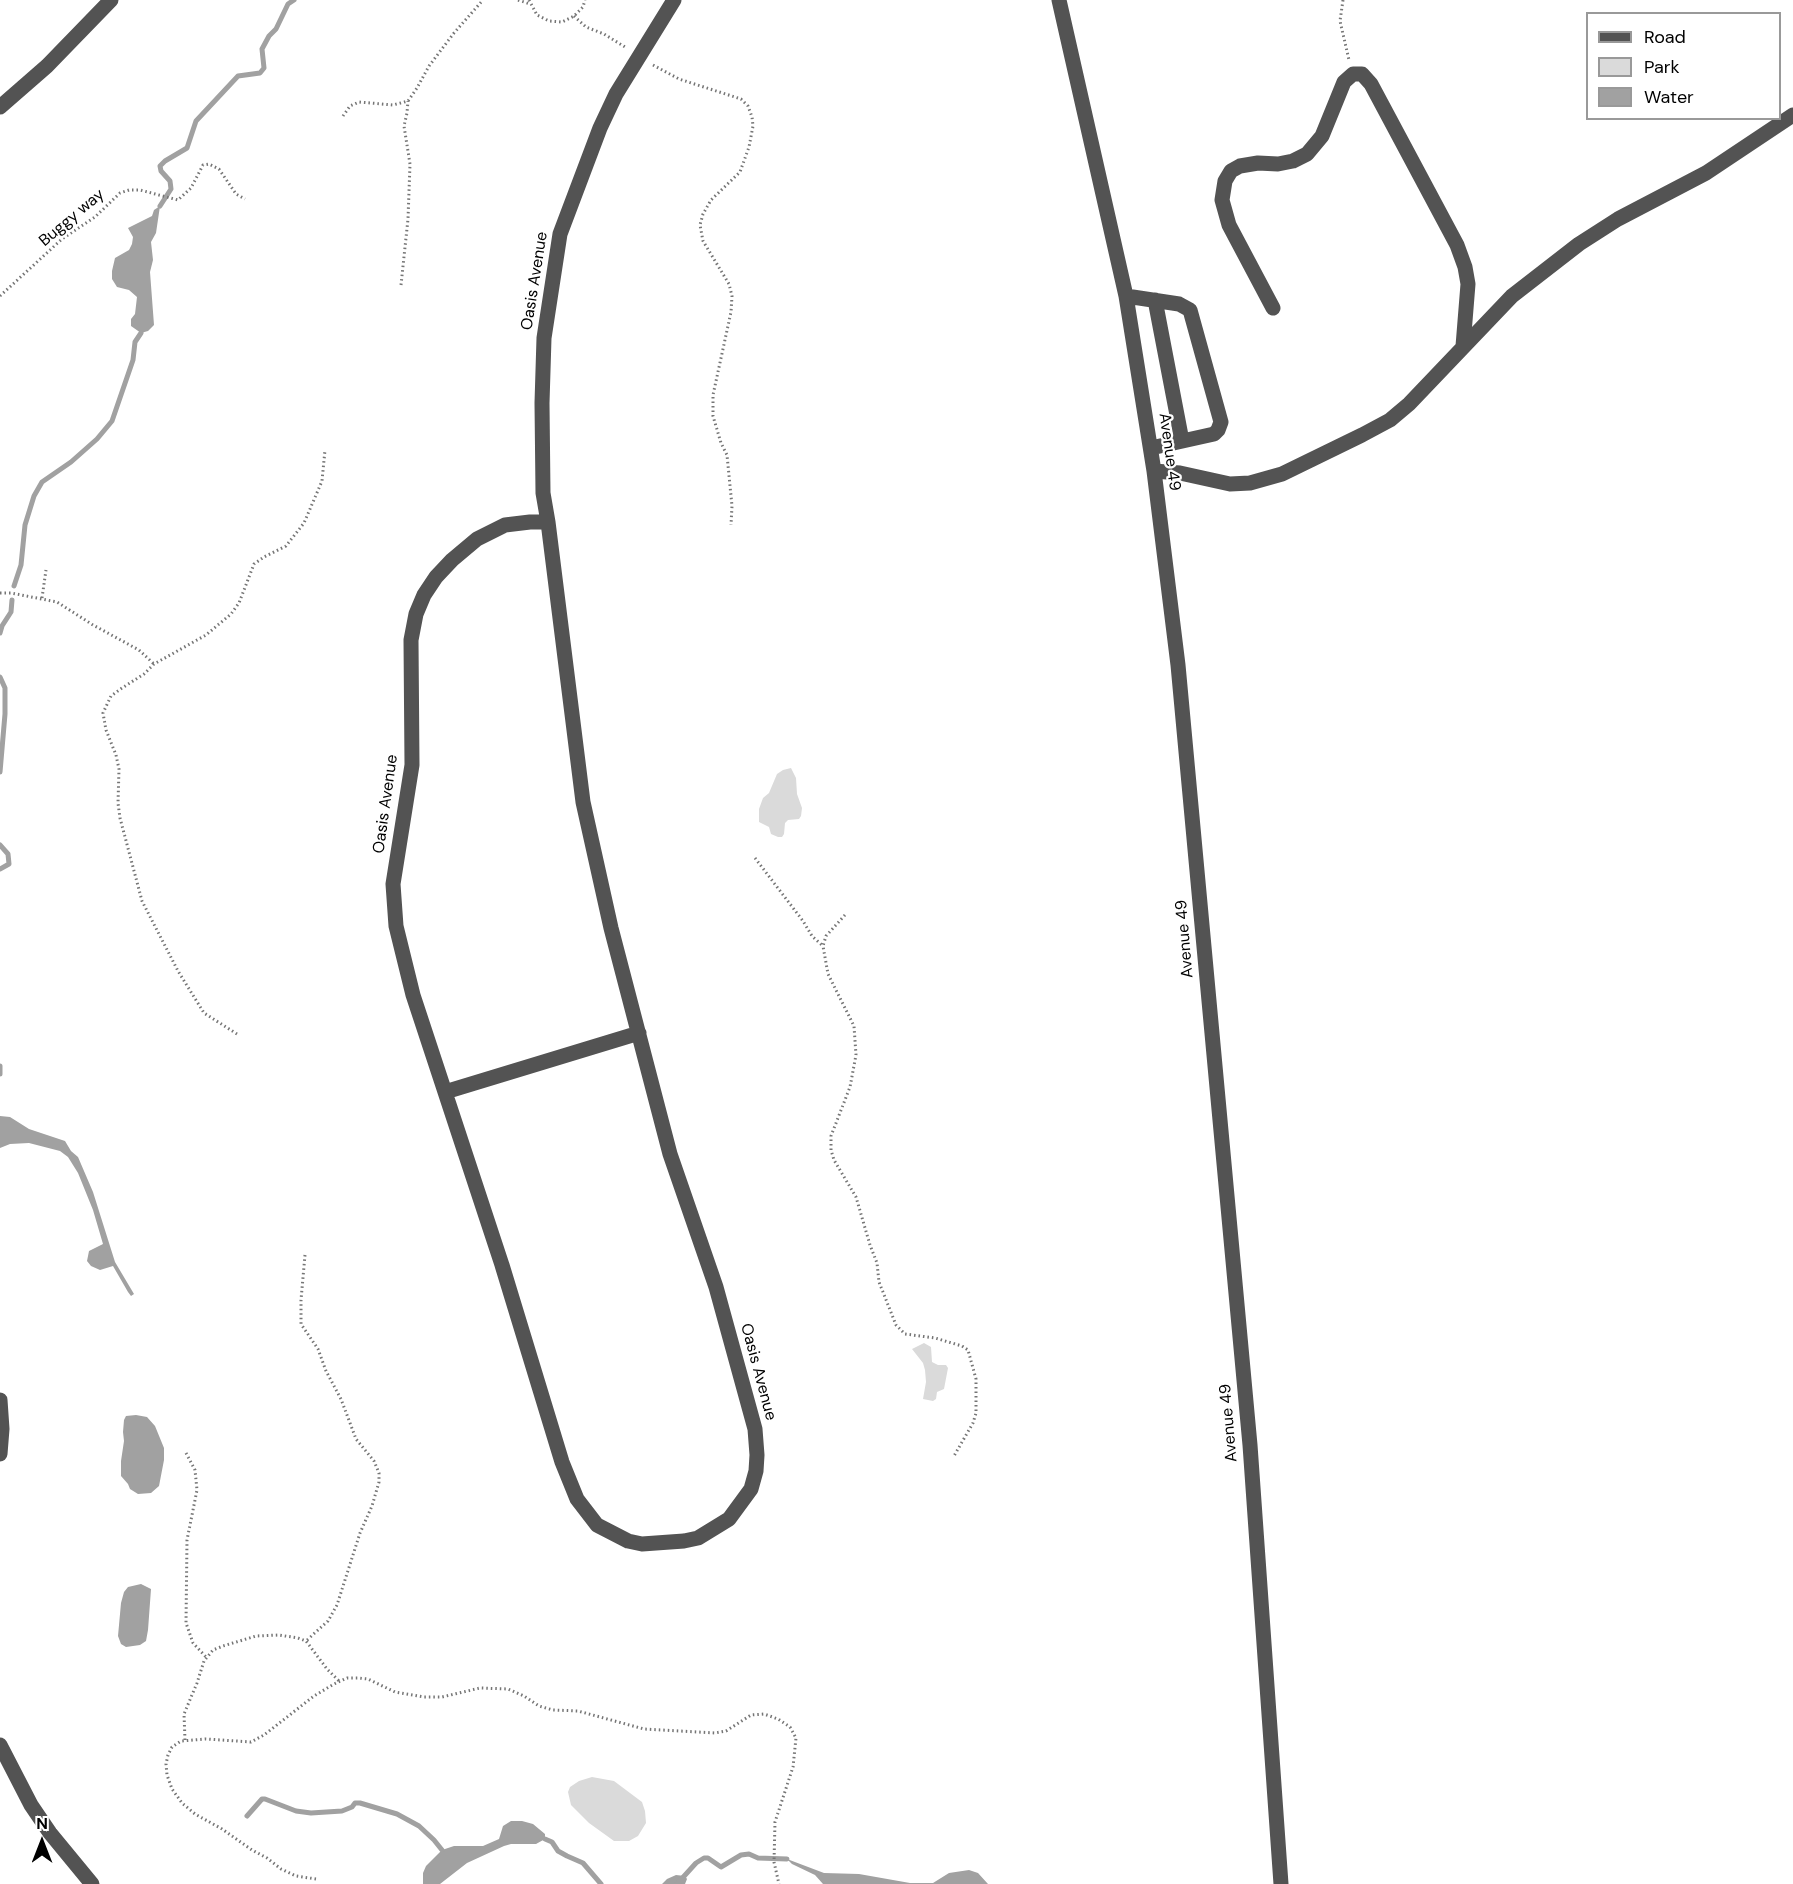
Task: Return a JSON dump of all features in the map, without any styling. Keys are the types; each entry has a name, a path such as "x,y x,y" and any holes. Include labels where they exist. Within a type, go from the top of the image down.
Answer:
{"street":[{"path":"0,107 47,66 111,0"},
{"name":"Oasis Avenue","path":"548,522 505,525 477,539 436,577 424,595 416,614 411,640 412,765 393,884 396,926 413,995 502,1265 562,1462 577,1499 597,1525 628,1541 642,1544 698,1538 729,1519 751,1489 756,1471 755,1429 716,1287 670,1154 611,928 583,802 548,522 543,493 544,338 560,234 600,128 616,94 674,0"},
{"name":"Avenue 49","path":"1059,0 1125,296 1151,448 1178,665 1250,1444 1281,1884"},
{"path":"1273,308 1229,225 1222,200 1225,181 1231,171 1240,166 1258,163 1278,164 1293,161 1306,154 1322,136 1344,82 1353,74 1362,74 1371,84 1456,245 1465,267 1468,284 1463,346"},
{"path":"1154,471 1180,473 1230,484 1250,483 1282,474 1390,420 1409,404 1512,296 1580,244 1618,219 1706,173 1793,114"},
{"path":"1125,296 1179,304 1190,310 1221,422 1214,434 1151,448"},
{"path":"1155,300 1182,441"},
{"path":"445,1092 639,1033"},
{"path":"0,1400 2,1429 0,1454"},
{"path":"0,1745 31,1805 50,1833 92,1884"}],"path":[{"path":"401,285 408,219 410,164 404,126 408,101 429,66 483,0"},
{"path":"518,0 529,2 537,15 549,21 562,22 574,16 583,7 585,0"},
{"path":"1343,0 1340,21 1353,74"},
{"path":"574,16 586,27 612,38 639,57 679,78 741,99 748,106 752,117 753,126 749,147 740,172 711,200 700,225 703,241 729,284 732,296 731,312 713,395 713,416 721,443 727,454 732,506 731,525"},
{"path":"343,116 350,106 359,102 393,105 408,101"},
{"name":"Buggy way","path":"0,297 62,239 95,217 120,194 129,190 140,190 178,200 191,188 203,165 209,164 219,169 236,194 245,199"},
{"path":"237,1034 204,1013 178,971 142,902 124,837 118,803 119,769 103,713 111,696 144,674 154,664 179,652 222,624 239,603 254,564 286,546 304,523 319,490 325,450"},
{"path":"42,598 46,570"},
{"path":"0,593 42,598 65,606 93,625 139,650 154,664"},
{"path":"755,858 812,936 823,946"},
{"path":"845,915 826,936 823,946 828,974 854,1026 856,1055 850,1087 831,1136 831,1150 834,1160 856,1197 877,1263 879,1282 896,1325 905,1334 935,1338 968,1350 976,1379 975,1413 973,1423 954,1456"},
{"path":"305,1256 301,1324 318,1349 356,1439 375,1461 379,1473 379,1482 372,1506 360,1533 336,1605 328,1621 306,1641"},
{"path":"186,1453 195,1470 197,1490 187,1540 186,1623 193,1643 206,1657"},
{"path":"185,1740 184,1714 206,1657 213,1650 223,1646 256,1636 279,1635 306,1641 327,1670 339,1681"},
{"path":"316,1879 296,1876 280,1869 222,1828 195,1814 182,1803 172,1789 166,1764 172,1747 185,1740 206,1738 251,1742 264,1735 314,1696 339,1681 358,1678 368,1679 395,1692 424,1697 442,1697 480,1688 508,1689 525,1696 539,1706 553,1710 578,1711 644,1729 715,1733 726,1731 752,1715 764,1714 778,1719 790,1727 796,1738 793,1767 775,1822 774,1862 779,1884"}],"green space":[{"path":"791,768 796,778 797,794 802,808 801,816 799,819 788,820 785,823 784,834 778,837 771,834 769,827 759,822 759,809 777,774"},
{"path":"924,1343 931,1347 932,1362 946,1365 948,1368 944,1389 937,1392 936,1399 933,1401 923,1399 926,1382 925,1370 923,1363 912,1349"},
{"path":"592,1777 614,1781 642,1802 646,1823 638,1836 629,1841 614,1841 589,1823 571,1805 568,1792 570,1787"}],"water":[{"path":"160,206 156,233 151,242 153,260 150,272 154,325 148,331 141,333 131,326 137,297 129,290 117,287 112,279 112,271 115,258 129,250 132,244 133,237 128,228 152,216 154,210"},
{"path":"0,1116 10,1117 29,1129 65,1141 78,1157 93,1192 115,1262 134,1294 131,1296 128,1292 113,1266 100,1270 91,1266 87,1261 89,1251 103,1244 93,1210 78,1173 68,1157 60,1151 29,1143 10,1144 0,1148"},
{"path":"126,1416 147,1417 155,1426 164,1448 159,1486 151,1493 138,1494 130,1489 121,1476 124,1420"},
{"path":"141,1584 151,1589 146,1641 140,1645 126,1647 121,1644 118,1636 121,1603 128,1587"},
{"path":"511,1821 533,1824 545,1834 545,1839 536,1844 504,1846 467,1863 440,1884 423,1884 423,1873 426,1866 442,1850 454,1846 483,1846 499,1839 503,1826"},
{"path":"787,1859 824,1873 859,1874 910,1883 933,1883 949,1873 969,1870 978,1873 988,1884 823,1884 815,1875 792,1864"},
{"path":"676,1875 685,1876 687,1879 685,1884 662,1884 667,1879"}],"waterway":[{"path":"160,206 171,189 170,181 161,171 160,166 187,148 196,121 238,76 260,73 264,68 262,49 276,29 288,4 294,0"},
{"path":"14,586 21,565 25,525 34,496 42,482 71,462 97,439 112,421 133,360 135,342 141,333"},
{"path":"0,633 11,612 12,600"},
{"path":"0,677 5,688 0,772"},
{"path":"0,845 8,854 9,864 0,869"},
{"path":"0,1066 0,1074"},
{"path":"247,1816 262,1799 296,1811 311,1813 342,1811 352,1807 355,1803 360,1803 397,1814 419,1826 442,1850"},
{"path":"545,1839 552,1842 558,1851 583,1863 601,1884"},
{"path":"677,1884 696,1863 704,1858 708,1858 721,1867 741,1855 749,1854 758,1858 787,1859"}]}
